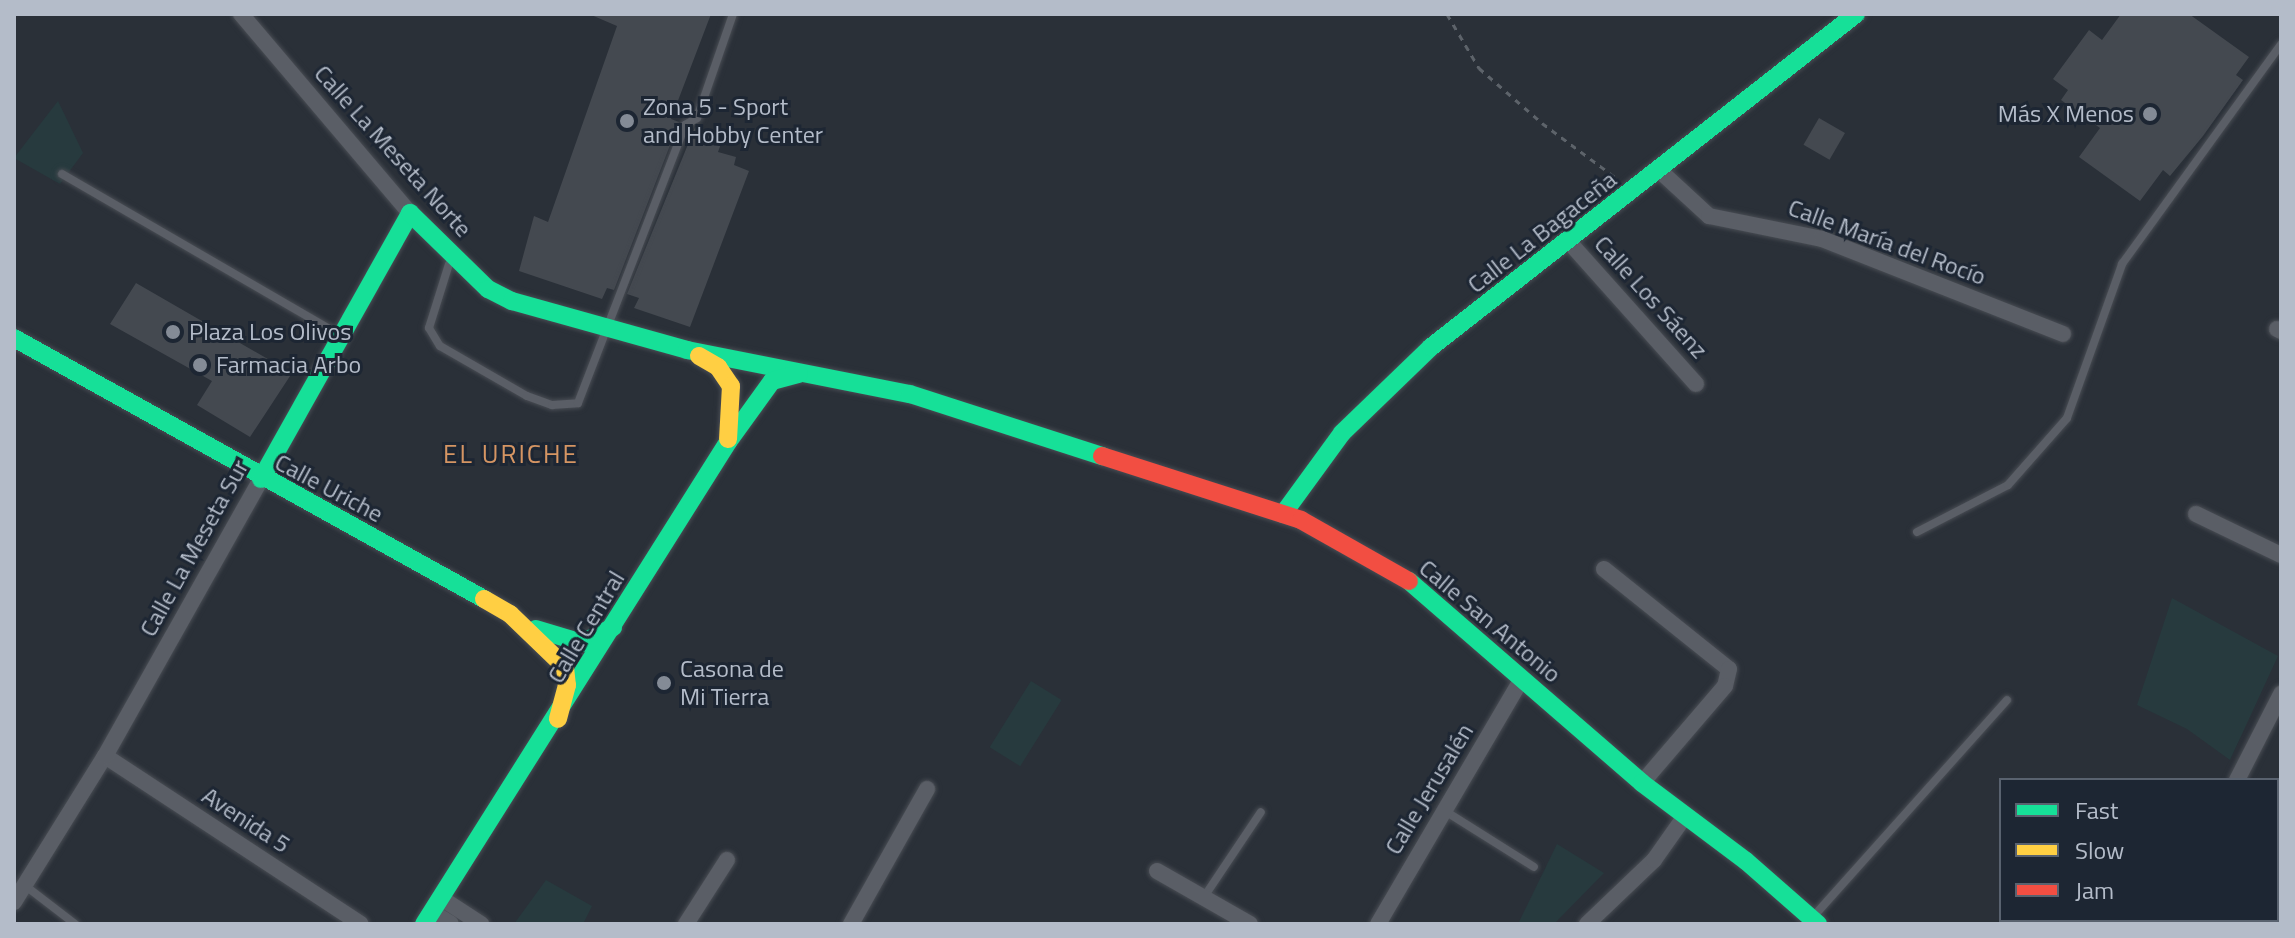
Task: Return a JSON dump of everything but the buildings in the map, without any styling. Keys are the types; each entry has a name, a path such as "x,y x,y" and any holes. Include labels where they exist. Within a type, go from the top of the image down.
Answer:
{"main road":[{"name":"Calle La Bagaceña","path":"1283,514 1342,433 1431,347 1570,243 1856,14"},
{"name":"Calle La Meseta Sur","path":"261,479 410,213"},
{"name":"Calle La Meseta Norte","path":"410,213 488,289 608,331 802,373"},
{"path":"386,257 412,243 488,289"},
{"name":"Calle Uriche","path":"14,338 261,479 510,614 565,667 567,685 558,719"},
{"path":"687,350 718,367 731,386 728,442"},
{"name":"Calle San Antonio","path":"802,373 977,413 1283,514 1412,583 1642,783 1814,921"},
{"name":"Calle Central","path":"432,912 558,719 728,442 772,381 802,373"},
{"path":"275,451 272,471 291,494"},
{"path":"510,614 582,643 613,627"}],"street":[{"name":"Calle La Meseta Norte","path":"241,14 410,213"},
{"name":"Calle María del Rocío","path":"1660,171 1709,216 1822,239 2063,334"},
{"name":"Calle Los Sáenz","path":"1570,243 1696,384"},
{"name":"Calle La Meseta Sur","path":"14,902 27,887 105,756 261,479"},
{"path":"2196,514 2281,555"},
{"path":"1604,569 1729,669 1725,686 1642,783"},
{"name":"Calle Jerusalén","path":"1378,924 1522,679"},
{"path":"2238,778 2281,694"},
{"name":"Avenida 5","path":"105,756 361,924"},
{"path":"851,924 927,789"},
{"path":"1587,924 1654,860 1685,816"},
{"path":"686,924 727,860"},
{"path":"1157,871 1250,924"},
{"path":"432,912 451,924"},
{"path":"432,912 481,924"}],"lane":[{"path":"449,264 429,328 432,336 473,367 527,396 552,405 578,403 685,125 697,118 733,14"},
{"path":"1917,532 2008,485 2067,418 2122,264 2281,44"},
{"path":"62,174 341,336"},
{"path":"1814,921 2007,700"},
{"path":"1444,811 1534,867"},
{"path":"1204,897 1261,812"},
{"path":"27,887 75,924"}],"path":[{"path":"1447,14 1479,68 1542,123 1634,191"}],"green space":[{"path":"58,101 83,153 60,184 14,158"},
{"path":"2172,598 2278,656 2230,760 2187,729 2137,705"},
{"path":"1031,681 1062,700 1020,766 990,747"},
{"path":"1557,844 1604,873 1554,924 1518,924"},
{"path":"546,880 592,906 583,924 514,924"}],"traffic: fast":[{"path":"1283,514 1342,433 1431,347 1856,14"},
{"path":"261,479 410,213 488,289 512,301 687,350 910,394 1102,456"},
{"path":"14,338 484,599"},
{"path":"424,924 728,442 772,381 799,374"},
{"path":"1409,581 1642,783 1746,861 1818,924"},
{"path":"536,629 582,643 613,627"}],"traffic: slow":[{"path":"699,356 718,367 731,386 728,439"},
{"path":"484,599 510,614 565,667 567,685 558,719"}],"traffic: jam":[{"path":"1102,456 1301,520 1409,581"}],"place":[{"name":"Más X Menos","path":"2150,114"},
{"name":"Zona 5 - Sport and Hobby Center","path":"627,121"},
{"name":"Plaza Los Olivos","path":"173,332"},
{"name":"Farmacia Arbo","path":"200,365"},
{"name":"Casona de Mi Tierra","path":"664,683"}],"district":[{"name":"EL URICHE","path":"511,454"}]}
